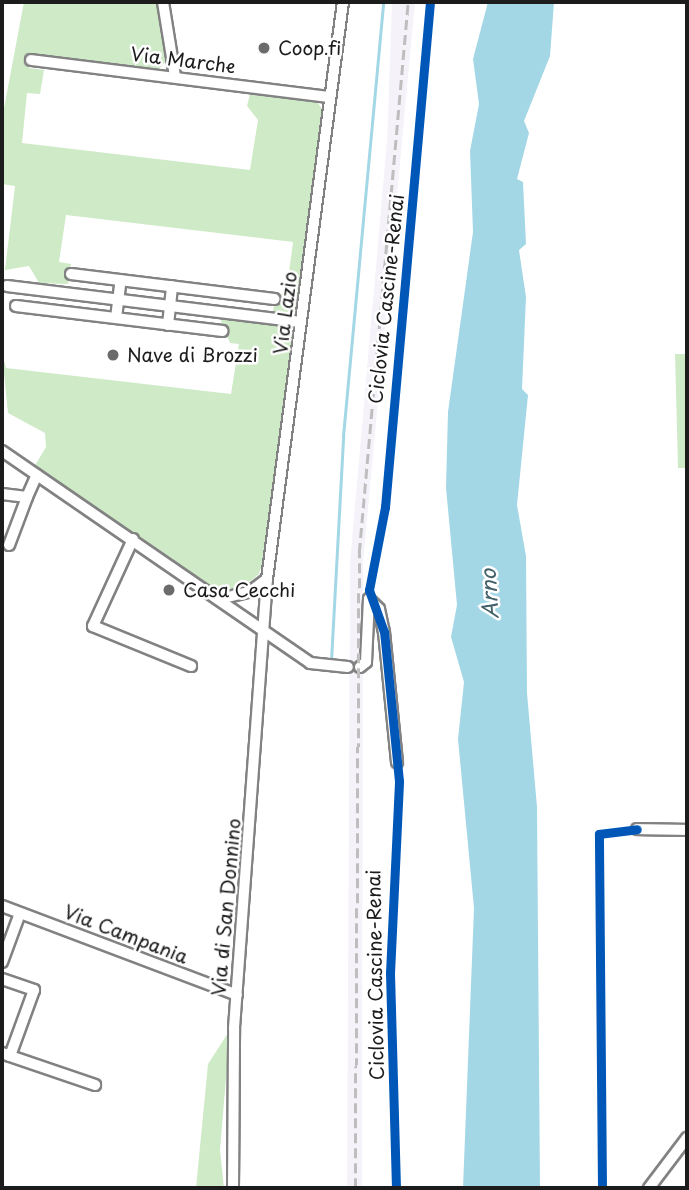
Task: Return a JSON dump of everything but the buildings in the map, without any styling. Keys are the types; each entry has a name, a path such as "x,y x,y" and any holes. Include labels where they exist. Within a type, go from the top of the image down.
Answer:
{"street":[{"path":"163,2 175,76"},
{"name":"Via Lazio","path":"264,628 267,579 343,2"},
{"name":"Via Marche","path":"31,60 330,97"},
{"path":"71,274 274,299"},
{"path":"116,318 121,280"},
{"path":"7,286 301,322"},
{"path":"168,325 172,286"},
{"path":"218,312 220,292"},
{"path":"67,312 69,294"},
{"path":"16,306 222,331"},
{"path":"2,451 320,667 348,667"},
{"path":"9,545 37,475"},
{"path":"2,494 27,497"},
{"path":"133,539 93,626 191,666"},
{"path":"220,599 251,591 267,579"},
{"path":"362,666 369,599 379,609 384,632 397,762"},
{"name":"Via di San Donnino","path":"233,1188 237,995 264,628"},
{"path":"636,829 687,830"},
{"name":"Via Campania","path":"2,906 237,995"},
{"path":"2,962 20,913"},
{"path":"2,979 34,990 6,1055 95,1085"},
{"path":"649,1188 687,1138"}],"shaded area":[{"path":"392,2 415,2 363,563 362,1188 347,1188 350,563 387,141"}],"green space":[{"path":"24,2 156,2 166,61 157,71 31,56 29,68 44,70 40,94 27,93 22,143 250,170 258,120 247,106 250,94 318,103 322,109 297,311 286,313 284,324 293,337 265,555 259,574 238,591 214,590 34,467 46,447 45,433 8,413 2,353 6,368 231,394 239,344 230,343 220,318 271,324 275,300 287,288 293,242 66,215 59,262 71,264 68,284 39,283 29,266 5,270 15,186 2,184 2,119"},
{"path":"675,354 687,354 687,468 678,468"},
{"path":"230,1030 220,1150 224,1188 196,1188 208,1064"}],"water":[{"name":"Arno","path":"488,2 554,2 550,56 524,121 529,133 517,179 523,182 526,244 519,250 526,297 522,389 528,395 517,505 526,556 527,693 537,807 540,1188 463,1188 474,908 458,739 464,682 451,637 457,605 446,488 448,412 473,232 470,151 479,104 473,59"}],"waterway":[{"path":"331,661 343,436 383,2"}],"railway":[{"path":"355,1188 359,553 408,2"}],"cycle path":[{"name":"Ciclovia Cascine-Renai","path":"396,1188 390,973 399,781 384,632 369,590 385,507 430,2"},
{"path":"602,1188 599,834 637,829"}],"place":[{"name":"Coop.fi","path":"264,48"},
{"name":"Nave di Brozzi","path":"113,355"},
{"name":"Casa Cecchi","path":"169,590"}]}
